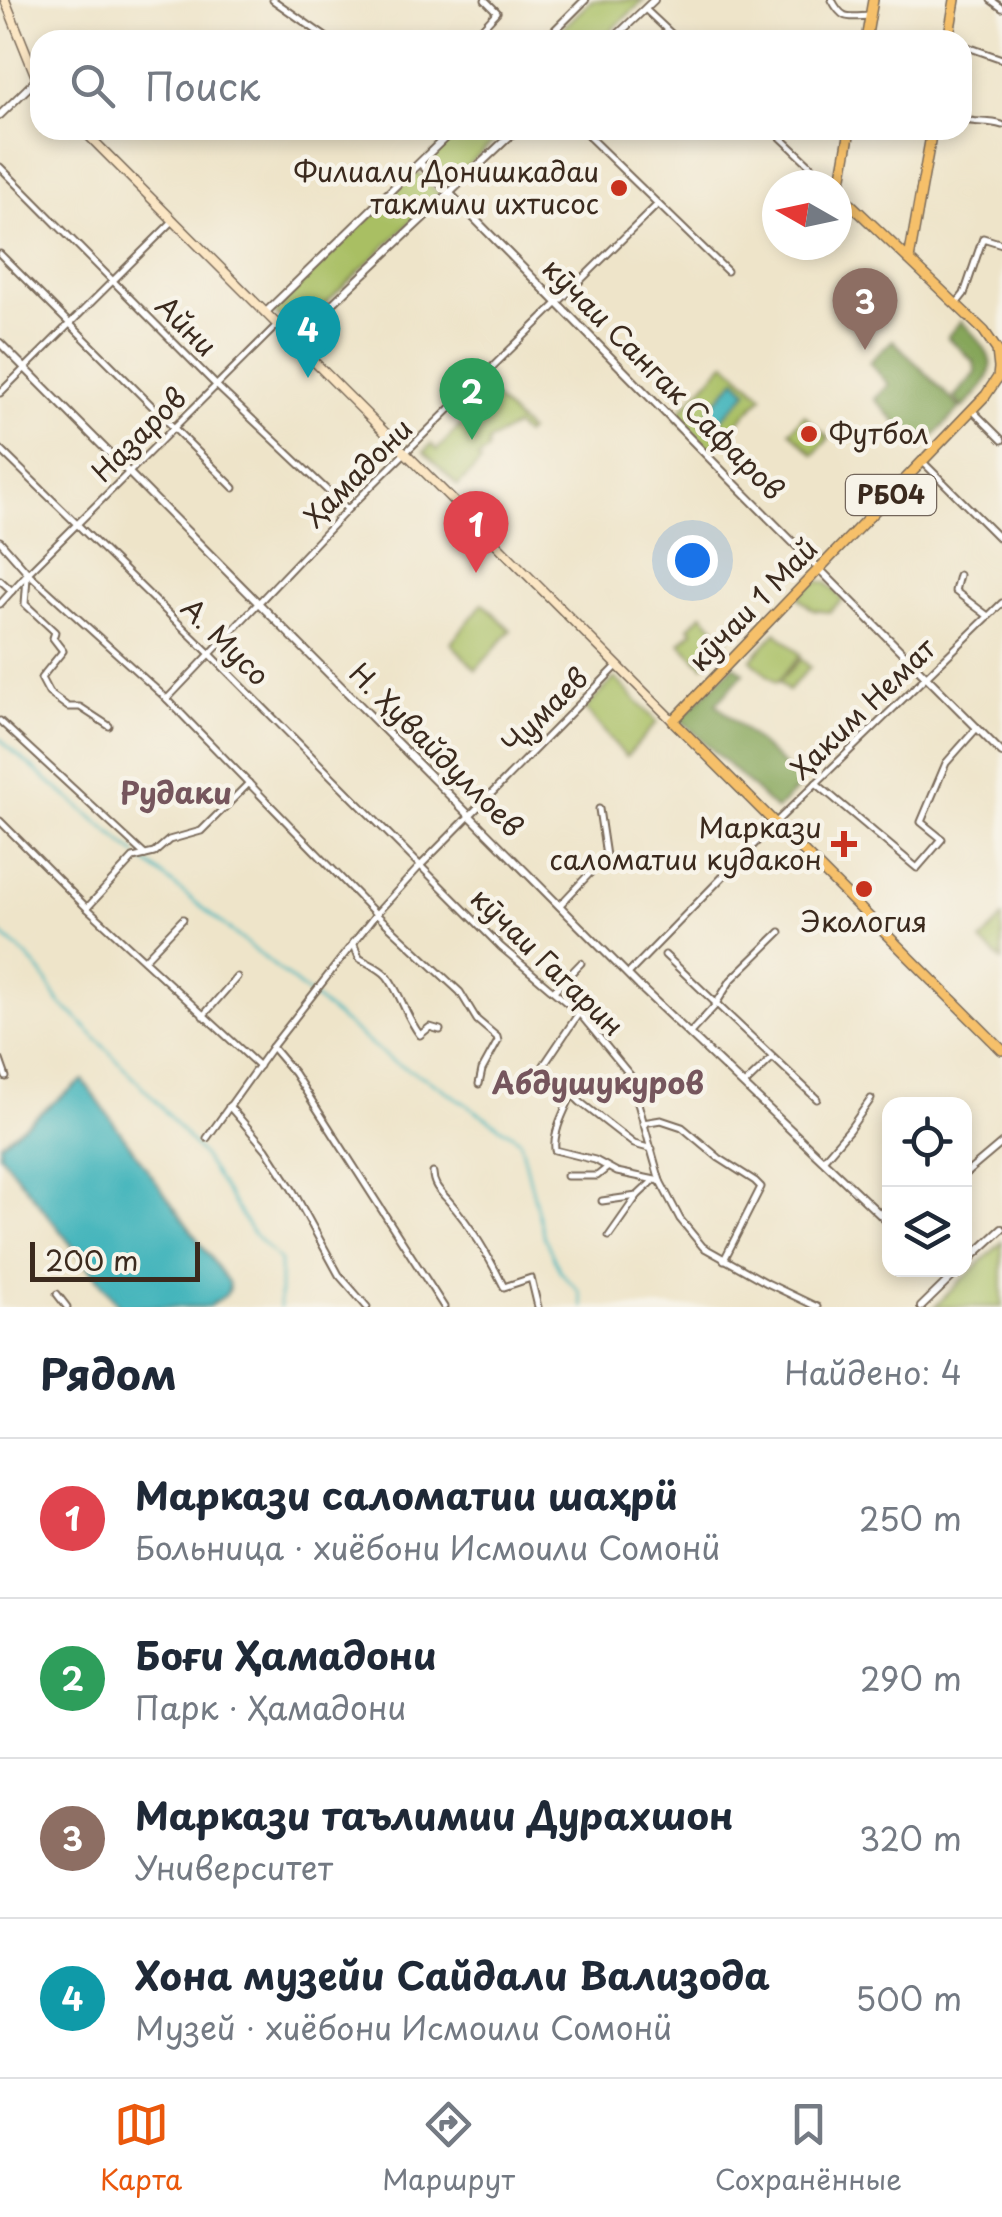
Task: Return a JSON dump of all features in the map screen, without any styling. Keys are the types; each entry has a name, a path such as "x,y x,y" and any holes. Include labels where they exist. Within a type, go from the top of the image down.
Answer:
{"main road":[{"path":"5,0 30,63"},
{"path":"868,30 873,0"},
{"path":"950,30 955,0"},
{"path":"93,140 1002,1050"},
{"path":"842,170 848,140"},
{"path":"909,259 930,140"},
{"name":"кӯчаи 1 Май","path":"672,721 972,410 1001,368 992,341 852,205"}],"street":[{"path":"273,0 316,30"},
{"path":"480,30 497,12 485,0"},
{"path":"555,30 585,0"},
{"path":"623,30 654,0"},
{"path":"832,0 845,17 870,16"},
{"path":"992,0 1002,8"},
{"path":"645,9 667,30"},
{"path":"972,49 1002,59"},
{"path":"0,114 30,90"},
{"path":"972,122 1002,125"},
{"path":"265,313 441,140"},
{"path":"293,341 506,140"},
{"path":"592,140 727,271"},
{"path":"784,140 815,170"},
{"name":"кӯчаи Сангак Сафаров","path":"420,163 1002,753"},
{"name":"Айни","path":"0,167 217,386 348,509"},
{"name":"Ҳамадони","path":"167,699 348,509 658,204"},
{"path":"0,393 174,220"},
{"path":"956,304 964,294 982,238 1002,244"},
{"path":"0,254 234,488"},
{"name":"Назаров","path":"0,604 277,326"},
{"name":"Н. Ҳувайдуллоев","path":"0,342 559,906 880,1216"},
{"path":"972,410 1002,440"},
{"name":"А. Мусо","path":"0,449 421,865"},
{"path":"923,462 1002,541"},
{"path":"0,541 28,574 167,699 376,914 460,992 477,1020 498,1041 479,1084"},
{"path":"28,574 26,604 56,632 52,638 64,651 41,678 50,694 68,707 80,706 109,726"},
{"path":"959,575 954,590 988,616"},
{"path":"0,580 12,591"},
{"name":"Ҳаким Немат","path":"628,974 775,823 1002,603"},
{"name":"Ҷумаев","path":"207,1138 376,914 617,666"},
{"path":"0,722 146,855"},
{"path":"816,783 917,868 942,839 921,822 936,781 946,763 977,728"},
{"path":"87,908 133,858 154,853 169,840 201,831 250,784"},
{"path":"559,906 606,856 599,810"},
{"path":"0,822 258,1066"},
{"name":"кӯчаи Гагарин","path":"421,865 502,947 579,1013 630,1075 652,1149 657,1181 680,1219 703,1246 817,1307"},
{"path":"144,960 182,919"},
{"path":"690,1033 731,980 780,932"},
{"path":"354,942 359,958 386,975 420,1034 430,1026 440,1030"},
{"path":"664,955 817,1099"},
{"path":"554,992 581,964"},
{"path":"203,1016 237,977"},
{"path":"544,1065 579,1013"},
{"path":"272,1047 294,1073 444,1307"},
{"path":"744,1086 772,1058"},
{"path":"0,1060 6,1076"},
{"path":"576,1077 561,1117 555,1150 657,1181"},
{"path":"572,1094 634,1144 652,1149"},
{"path":"822,1160 871,1100"},
{"path":"230,1106 292,1189 339,1275 367,1307"},
{"path":"643,1123 661,1120 682,1127 761,1188 724,1260"},
{"path":"972,1169 1002,1143"},
{"path":"567,1176 597,1176 607,1168"},
{"path":"433,1173 433,1182 483,1245 504,1287 532,1278 538,1307"},
{"path":"609,1236 637,1196 657,1181"},
{"path":"602,1201 637,1196"},
{"path":"972,1257 1002,1229"},
{"path":"945,1277 948,1280"},
{"path":"920,1307 951,1277"},
{"path":"57,1294 66,1307"}],"green space":[{"path":"592,0 644,0 612,30 560,30"},
{"path":"448,140 495,140 448,184 426,161"},
{"path":"416,171 440,194 295,333 273,311"},
{"path":"961,321 982,345 990,364 984,384 963,408 954,397 976,373 974,362 947,337"},
{"path":"893,340 960,408 921,450 875,399 889,385 869,362"},
{"path":"726,362 763,396 710,451 675,417"},
{"path":"486,390 528,431 524,435 515,426 488,442 487,452 478,458 481,462 458,486 424,452 431,444 437,450 471,415 480,415 481,396"},
{"name":"Футбол","path":"804,415 829,438 814,455 790,431"},
{"path":"819,581 827,583 843,600 829,612 813,610 798,597"},
{"path":"483,603 511,630 476,670 451,643"},
{"path":"702,614 728,640 703,666 680,643 693,631 689,627"},
{"path":"776,632 801,655 776,683 751,660"},
{"path":"801,659 810,667 788,691 779,682"},
{"path":"734,665 744,673 716,704 803,783 776,810 680,719"},
{"path":"615,678 657,722 626,757 585,709"},
{"path":"1002,918 1002,961 981,942"},
{"path":"1002,1242 1002,1307 934,1307 965,1277 972,1277 972,1271"}],"water":[{"path":"736,379 748,391 719,422 708,411"},
{"path":"83,1080 228,1282 226,1295 208,1307 120,1307 0,1154 1,1143"}],"waterway":[{"path":"0,738 136,854"},
{"path":"142,859 392,1061 431,1081 520,1140 544,1237 560,1271 579,1291 583,1307"},
{"path":"0,933 33,964 62,1005 155,1100 202,1155 252,1232 280,1261 280,1307"}],"place":[{"name":"Филиали Донишкадаи такмили ихтисос","path":"619,188"},
{"name":"Маркази таълимии Дурахшон","path":"865,350"},
{"name":"Хона музейи Сайдали Вализода","path":"308,378"},
{"name":"Футбол","path":"809,434"},
{"name":"Боғи Ҳамадони","path":"472,440"},
{"name":"Маркази саломатии шаҳрӣ","path":"476,573"},
{"name":"Маркази саломатии кудакон","path":"844,844"},
{"name":"Экология","path":"864,889"}],"district":[{"name":"Рудаки","path":"176,794"},
{"name":"Абдушукуров","path":"598,1084"}]}
